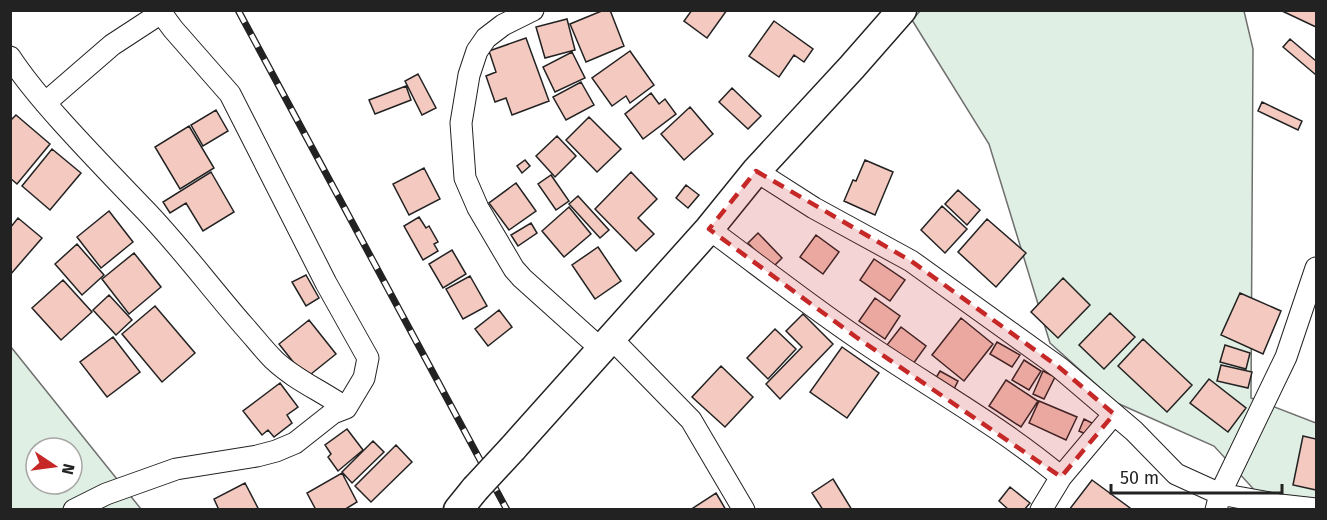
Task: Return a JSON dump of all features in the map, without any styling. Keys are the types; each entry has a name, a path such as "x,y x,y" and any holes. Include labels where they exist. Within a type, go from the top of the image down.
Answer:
{"street":[{"path":"533,10 503,25 486,38 477,51 469,75 461,123 465,177 478,208 522,278 606,344 691,420 744,510"},
{"path":"466,499 709,229 756,171 902,10"},
{"path":"45,103 112,45 160,12 230,94 326,283 368,358 364,378 346,408 333,413 295,443 276,452 176,469 106,494 79,509"},
{"path":"10,57 45,103 174,242 273,359 291,374 346,408"},
{"path":"756,171 814,208 911,261 1060,368 1134,431 1176,474 1218,502 1317,509"},
{"path":"709,229 856,337 1043,462 1060,477"},
{"path":"1218,502 1311,298 1317,268"},
{"path":"1041,510 1060,477 1114,414"}],"highlighted area":[{"path":"756,171 911,261 1060,368 1114,414 1061,477 856,337 709,229"}],"green space":[{"path":"921,10 1244,11 1253,49 1251,398 1316,423 1316,509 1272,509 1214,446 1117,403 1050,343 989,144 912,20"},
{"path":"11,347 82,436 24,436 24,496 84,496 84,438 141,509 11,509"}],"building":[{"path":"604,10 610,10 624,46 586,62 570,24"},
{"path":"692,10 727,10 707,38 684,21"},
{"path":"1280,10 1316,10 1316,27"},
{"path":"567,19 575,50 545,58 536,27"},
{"path":"774,21 813,49 804,62 794,55 779,77 749,56"},
{"path":"526,38 549,101 512,115 506,98 495,102 486,76 496,72 489,51"},
{"path":"1290,39 1316,61 1316,75 1283,47"},
{"path":"630,51 654,85 630,103 626,96 612,106 592,78"},
{"path":"572,52 585,78 555,92 543,67"},
{"path":"418,74 436,108 422,115 405,81"},
{"path":"581,82 594,105 566,120 553,97"},
{"path":"406,86 411,100 375,114 369,100"},
{"path":"732,88 761,116 748,129 719,102"},
{"path":"651,93 659,104 665,99 676,114 643,139 625,114"},
{"path":"1262,102 1302,121 1298,130 1258,111"},
{"path":"690,107 713,134 684,160 661,134"},
{"path":"216,110 228,131 203,146 191,125"},
{"path":"16,115 50,144 17,184 10,178 10,121"},
{"path":"589,117 621,149 597,172 566,140"},
{"path":"189,126 214,168 180,189 155,147"},
{"path":"557,136 576,156 555,177 536,156"},
{"path":"52,149 81,173 50,210 22,186"},
{"path":"525,160 530,166 522,173 517,166"},
{"path":"865,160 893,172 875,215 844,201"},
{"path":"424,168 440,199 409,215 393,184"},
{"path":"211,172 234,212 203,231 186,203 170,213 163,202"},
{"path":"631,172 657,199 638,218 654,234 636,251 595,209"},
{"path":"551,175 569,201 556,210 538,184"},
{"path":"516,183 536,211 509,230 489,203"},
{"path":"686,185 699,195 688,208 676,198"},
{"path":"958,190 980,210 967,225 945,204"},
{"path":"578,196 609,230 600,238 569,204"},
{"path":"942,206 967,229 945,253 921,230"},
{"path":"569,207 591,234 564,257 542,231"},
{"path":"109,211 133,242 101,268 77,237"},
{"path":"419,217 426,228 429,226 438,242 434,244 438,251 423,260 404,226"},
{"path":"18,218 42,238 10,275 10,228"},
{"path":"987,219 1026,253 996,287 958,252"},
{"path":"531,223 537,233 518,246 511,235"},
{"path":"758,233 782,258 772,268 748,243"},
{"path":"816,235 839,252 823,274 800,257"},
{"path":"77,244 104,275 82,295 55,264"},
{"path":"598,247 621,281 595,299 572,265"},
{"path":"452,250 466,274 443,288 429,264"},
{"path":"134,253 161,287 129,314 102,279"},
{"path":"874,259 905,280 890,301 860,280"},
{"path":"306,275 319,298 306,306 292,282"},
{"path":"470,276 487,306 463,319 446,289"},
{"path":"1063,278 1090,305 1058,338 1031,312"},
{"path":"63,280 92,312 61,340 32,308"},
{"path":"1240,293 1281,311 1263,354 1221,335"},
{"path":"109,295 132,320 116,335 93,310"},
{"path":"875,298 900,316 885,339 859,321"},
{"path":"155,306 195,353 162,382 122,334"},
{"path":"499,310 512,327 488,346 475,329"},
{"path":"1110,313 1135,337 1104,369 1079,345"},
{"path":"803,314 833,344 780,399 766,384 802,347 786,331"},
{"path":"961,318 993,344 964,381 932,355"},
{"path":"309,320 336,354 306,378 279,344"},
{"path":"901,327 926,346 913,364 887,345"},
{"path":"775,329 796,349 768,379 747,358"},
{"path":"113,337 140,372 107,397 80,362"},
{"path":"1143,339 1192,385 1167,412 1118,366"},
{"path":"997,342 1020,355 1012,367 990,354"},
{"path":"1225,345 1250,353 1246,369 1220,362"},
{"path":"842,347 879,373 847,418 810,392"},
{"path":"1024,360 1041,371 1029,390 1012,380"},
{"path":"1221,365 1252,372 1248,388 1217,381"},
{"path":"721,366 753,397 725,427 692,397"},
{"path":"940,371 958,381 953,391 934,381"},
{"path":"1043,371 1055,377 1044,399 1033,394"},
{"path":"1209,379 1246,408 1228,432 1190,403"},
{"path":"1006,380 1038,401 1021,427 989,406"},
{"path":"280,383 298,407 287,415 292,423 274,437 268,430 262,435 243,411"},
{"path":"1039,401 1077,417 1066,440 1029,423"},
{"path":"1084,419 1096,425 1090,436 1079,431"},
{"path":"347,429 363,450 338,471 328,457 331,454 325,445"},
{"path":"1303,436 1316,439 1316,490 1293,485"},
{"path":"373,441 384,452 352,483 342,472"},
{"path":"396,445 412,462 371,502 355,486"},
{"path":"342,473 357,502 344,510 316,510 307,493"},
{"path":"833,479 852,510 823,510 812,493"},
{"path":"1092,480 1130,508 1129,510 1069,510"},
{"path":"245,483 259,510 219,510 214,499"},
{"path":"1010,487 1030,503 1024,510 1009,510 999,501"},
{"path":"716,493 726,510 690,510"}],"railway":[{"path":"238,10 507,510"}]}
